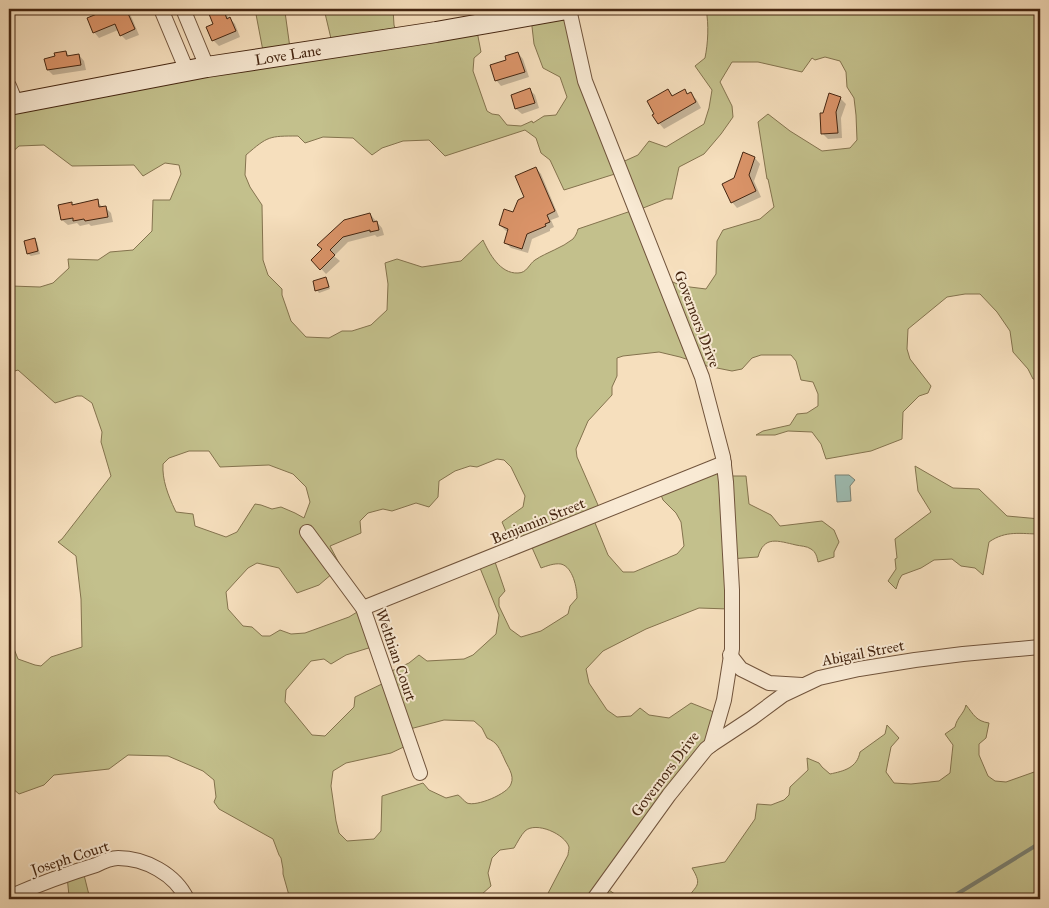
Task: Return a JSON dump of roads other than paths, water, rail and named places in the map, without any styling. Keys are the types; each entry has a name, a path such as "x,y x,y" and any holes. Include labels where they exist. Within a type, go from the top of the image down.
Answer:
{"street":[{"path":"161,9 187,71"},
{"path":"183,9 207,67"},
{"name":"Love Lane","path":"11,98 436,32 568,9"},
{"name":"Governors Drive","path":"568,9 585,81 702,377 724,463 732,590 732,649 724,700 712,745 706,749 669,794 594,899"},
{"name":"Benjamin Street","path":"363,608 724,463"},
{"name":"Welthian Court","path":"307,532 363,608 420,773"},
{"name":"Abigail Street","path":"712,745 783,695 820,678 859,669 915,660 1040,648"},
{"path":"730,655 741,669 769,683 805,685"},
{"name":"Joseph Court","path":"9,897 68,873 116,858 140,861 157,868 171,878 184,892 187,899"}],"water":[{"path":"835,475 849,475 855,480 850,486 851,501 837,502"}],"waterway":[{"path":"949,899 1040,843"}]}
